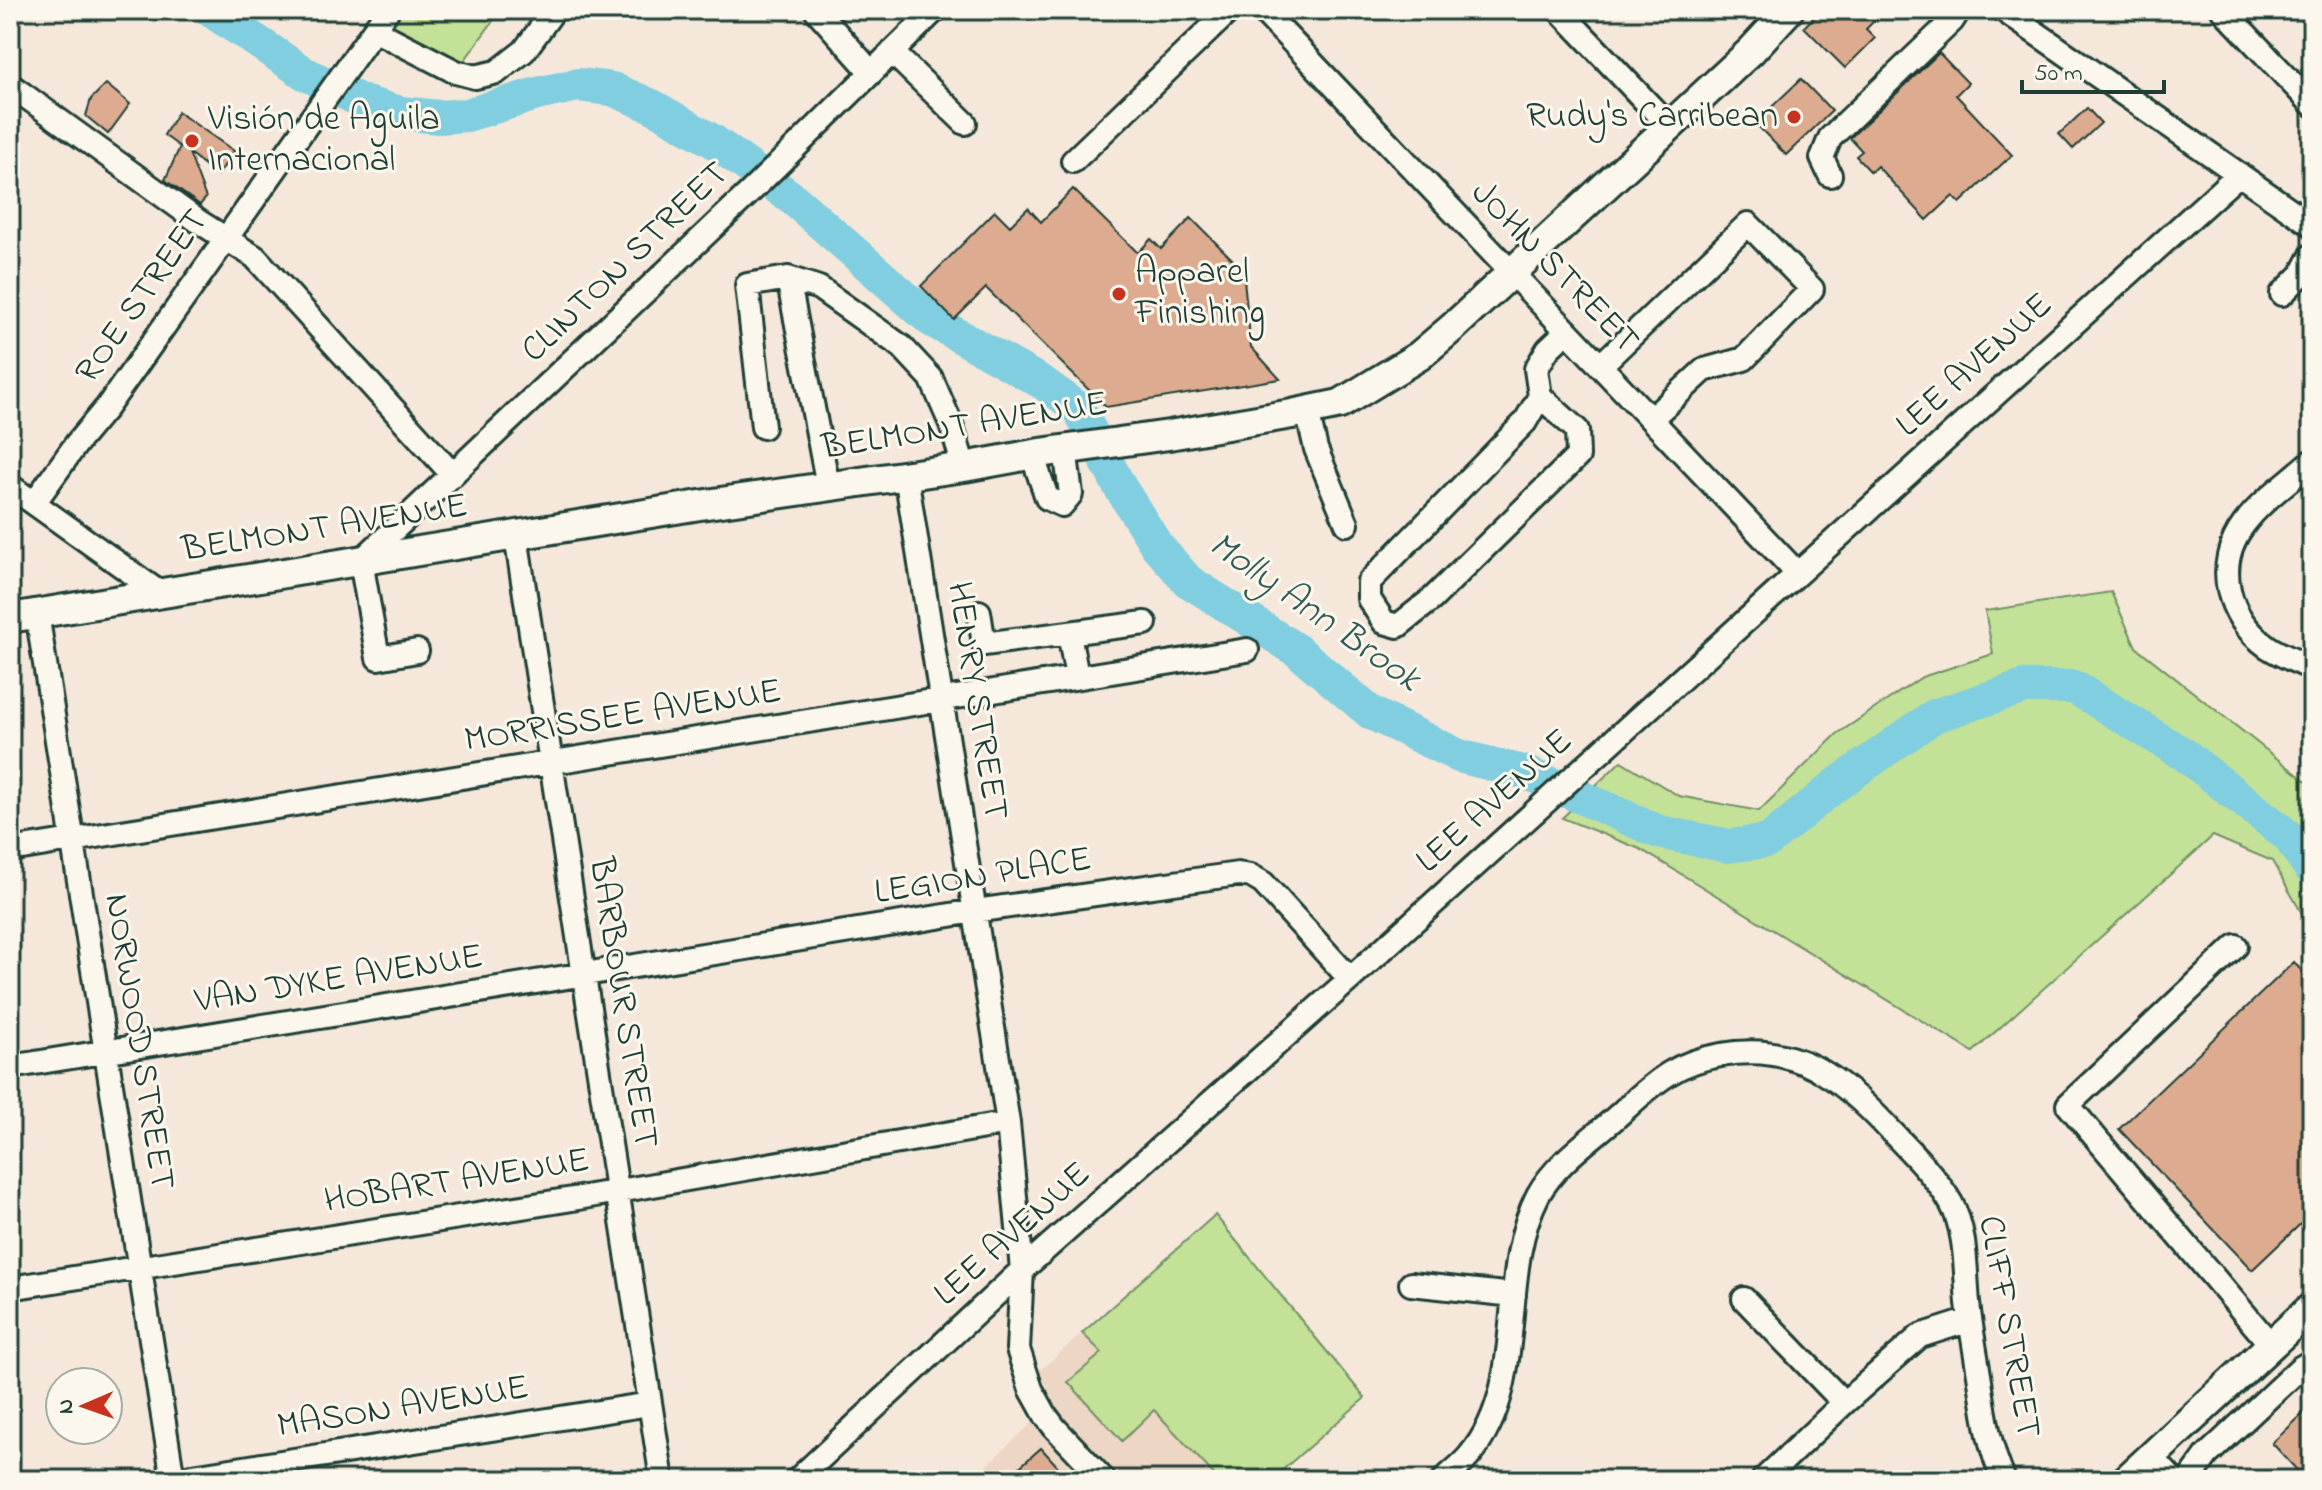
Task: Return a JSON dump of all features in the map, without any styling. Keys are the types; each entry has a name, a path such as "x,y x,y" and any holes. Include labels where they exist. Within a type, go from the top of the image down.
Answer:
{"main road":[{"name":"BELMONT AVENUE","path":"24,616 700,505 1169,435 1340,404 1419,356 1452,328 1751,51 1789,10"},
{"path":"2126,1480 2312,1307"}],"street":[{"name":"ROE STREET","path":"34,503 107,407 388,10"},
{"path":"374,30 456,72 475,77 497,72 524,51 554,10"},
{"path":"816,10 871,72"},
{"name":"CLINTON STREET","path":"361,561 749,193 935,10"},
{"path":"1073,161 1230,10"},
{"name":"JOHN STREET","path":"1262,10 1797,573"},
{"path":"1559,10 1669,126"},
{"path":"1830,175 1822,158 1830,138 1952,21 1959,10"},
{"path":"2003,10 2312,225"},
{"path":"2223,10 2312,104"},
{"path":"892,52 965,123"},
{"path":"10,85 198,221 255,257 453,475"},
{"name":"LEE AVENUE","path":"797,1480 1022,1270 1350,979 2239,174"},
{"path":"1600,366 1748,224 1812,289 1744,359 1704,370 1651,419"},
{"path":"2282,294 2302,274 2312,255"},
{"path":"788,278 828,486"},
{"path":"763,427 747,285 788,278 819,288 902,347 931,378 951,424 964,467"},
{"path":"1540,396 1577,430 1578,456 1432,599 1398,626 1384,622 1369,599 1369,582 1525,422 1540,396 1536,369 1548,349 1567,331"},
{"path":"1307,411 1316,449 1347,524"},
{"path":"2312,461 2241,527 2231,546 2226,579 2230,600 2249,630 2276,652 2312,668"},
{"name":"HENRY STREET","path":"906,475 1008,1123 1022,1270 1018,1349 1031,1389 1055,1428 1104,1480"},
{"path":"10,486 161,594"},
{"name":"BARBOUR STREET","path":"516,536 662,1480"},
{"path":"361,561 378,658 417,651"},
{"path":"979,612 984,644 1145,623"},
{"name":"NORWOOD STREET","path":"24,616 72,840 171,1480"},
{"path":"1069,633 1077,677"},
{"name":"MORRISSEE AVENUE","path":"10,850 1247,650"},
{"name":"LEGION PLACE","path":"584,976 975,911 1238,874 1251,876 1263,883 1350,979"},
{"path":"2236,946 2068,1105 2271,1345"},
{"name":"VAN DYKE AVENUE","path":"10,1067 584,976"},
{"name":"CLIFF STREET","path":"1444,1480 1470,1456 1498,1402 1504,1378 1519,1250 1539,1193 1569,1159 1655,1083 1694,1061 1735,1052 1778,1053 1800,1060 1835,1078 1880,1120 1953,1205 1961,1229 1970,1320 1990,1442 2004,1480"},
{"name":"HOBART AVENUE","path":"10,1288 617,1191 1008,1123"},
{"path":"1411,1284 1514,1295"},
{"path":"1744,1299 1844,1403"},
{"path":"1763,1480 1920,1336 1970,1320"},
{"path":"2189,1480 2207,1455 2300,1368 2312,1361"},
{"name":"MASON AVENUE","path":"171,1480 650,1404"},
{"path":"2151,1456 2173,1480"}],"shaded area":[{"path":"1215,1215 1271,1480 971,1480 1049,1407 1046,1384 1036,1374"}],"green space":[{"path":"401,10 501,10 456,72 391,24"},
{"path":"2111,592 2136,647 2312,786 2312,931 2272,861 2213,836 1973,1052 1640,849 1562,818 1621,761 1679,796 1759,811 1837,734 1922,677 1993,654 1985,611"},
{"path":"1215,1215 1365,1398 1271,1480 1219,1480 1154,1410 1122,1441 1068,1382 1102,1353 1082,1333"}],"building":[{"path":"1821,10 1885,10 1866,29 1875,38 1845,68 1804,27"},
{"path":"1939,53 1968,83 1956,95 2012,155 1960,203 1953,196 1927,220 1877,166 1871,172 1856,156 1862,151 1850,138"},
{"name":"Rudy's Carribean","path":"1801,79 1832,111 1786,155 1755,123"},
{"path":"106,84 130,104 108,134 86,116 91,99"},
{"path":"2087,108 2101,123 2073,149 2059,134"},
{"path":"178,112 234,151 218,175 189,153 206,198 200,205 165,180 180,147 164,135"},
{"name":"Apparel Finishing","path":"1073,189 1138,253 1151,239 1161,249 1191,218 1243,270 1251,347 1280,379 1106,407 986,288 954,320 921,286 995,211 1010,226 1028,208 1041,222"},
{"path":"2294,962 2312,983 2312,1213 2252,1270 2119,1129"},
{"path":"2304,1413 2312,1421 2312,1480 2306,1480 2272,1443"},
{"path":"1041,1448 1070,1480 1005,1480"}],"waterway":[{"name":"Molly Ann Brook","path":"210,10 304,73 363,102 401,113 439,117 467,115 578,85 612,89 652,106 713,141 792,198 931,320 1043,383 1078,408 1120,487 1157,546 1188,581 1298,651 1371,713 1459,756 1527,773 1659,832 1729,846 1768,841 1836,785 1934,716 2024,687 2074,687 2185,755 2288,836 2312,870"}],"place":[{"name":"Rudy's Carribean","path":"1794,117"},
{"name":"Visión de Aguila Internacional","path":"192,141"},
{"name":"Apparel Finishing","path":"1119,294"}]}
